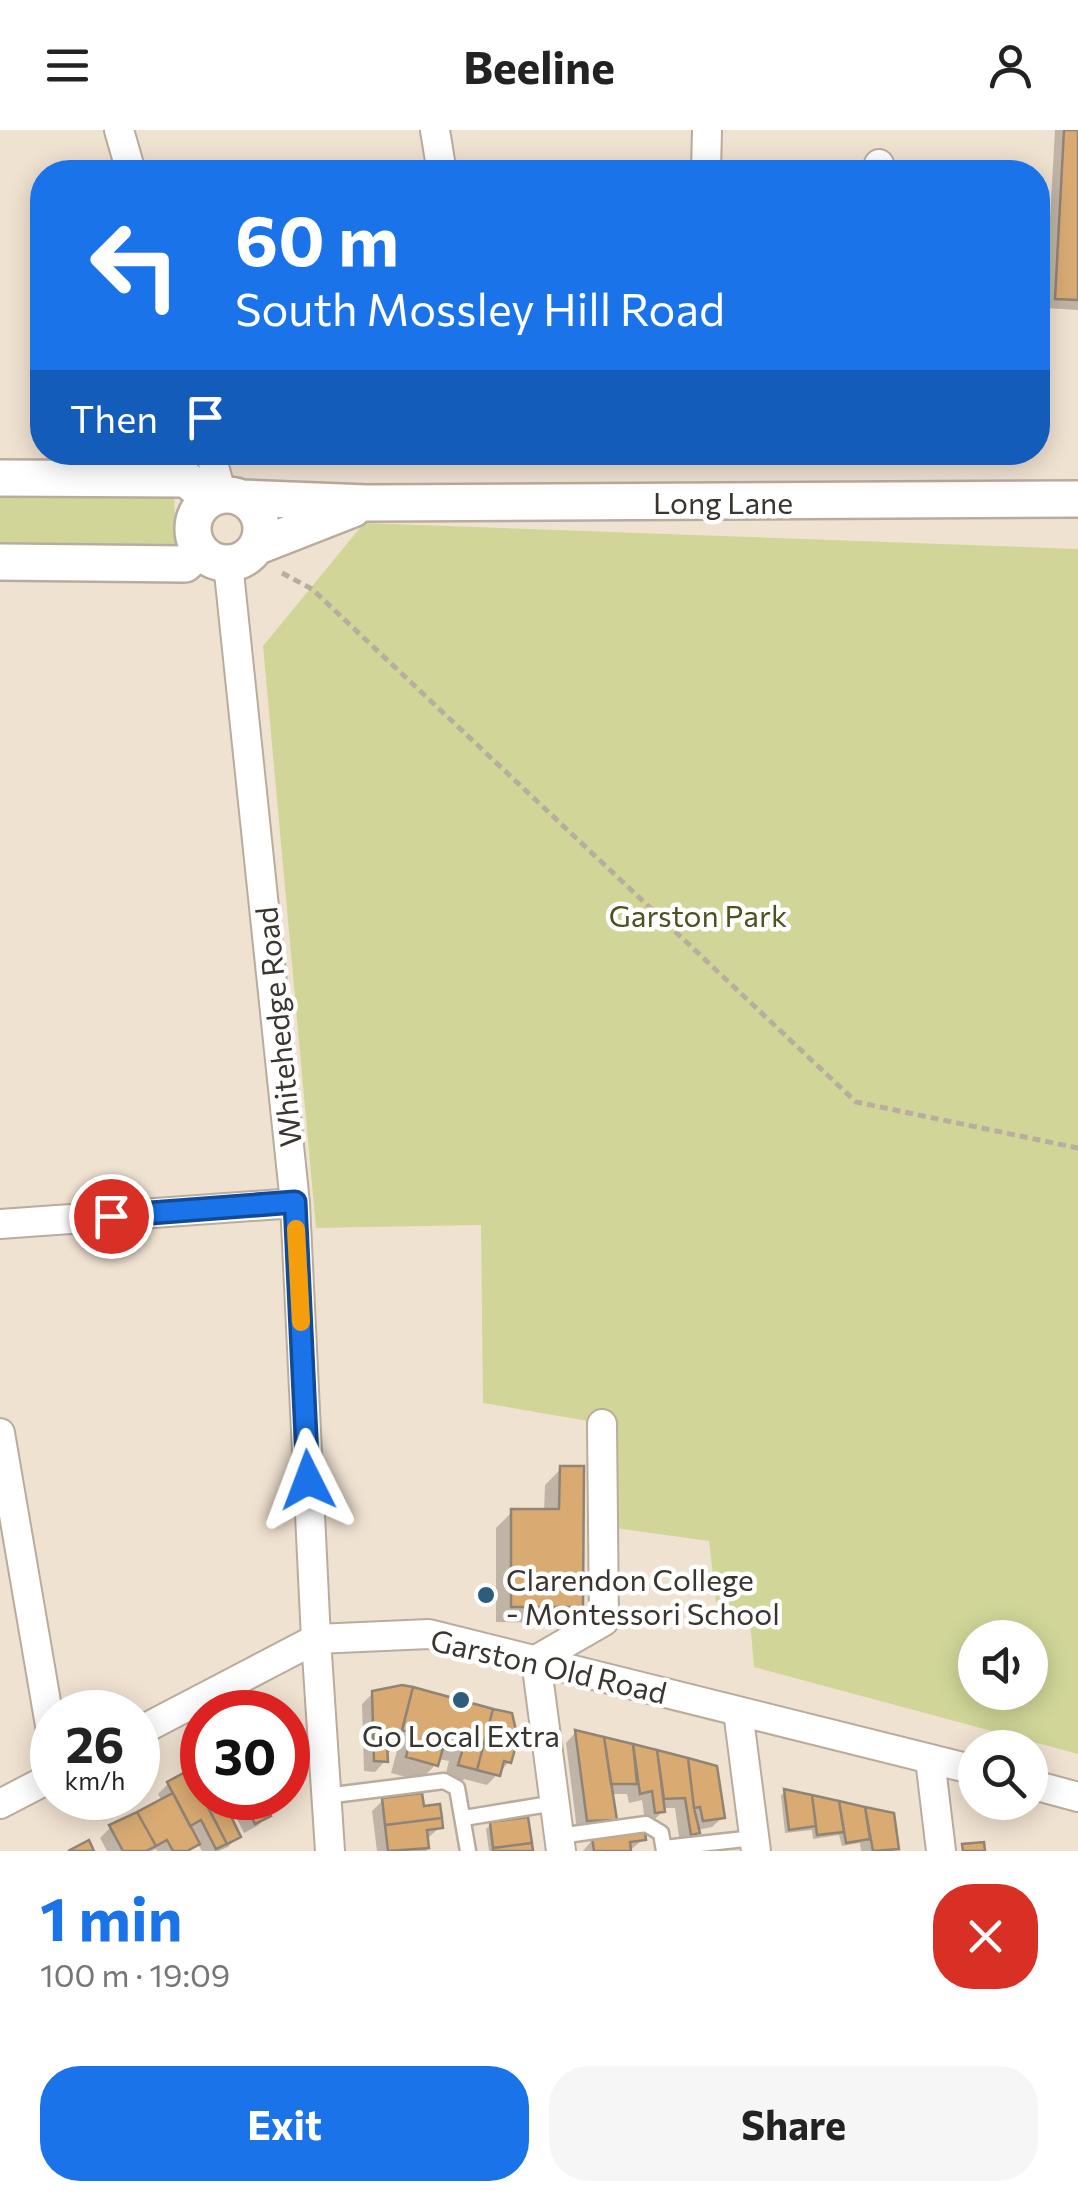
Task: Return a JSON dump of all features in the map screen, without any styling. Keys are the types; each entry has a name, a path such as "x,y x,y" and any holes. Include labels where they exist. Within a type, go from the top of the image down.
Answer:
{"street":[{"path":"119,130 128,160"},
{"path":"435,130 440,160"},
{"path":"706,160 707,130"},
{"path":"214,465 224,498"},
{"path":"0,478 186,479 224,498 250,504 258,514 261,525 233,554 193,529 201,507 224,498"},
{"name":"Long Lane","path":"224,498 368,503 1078,499"},
{"name":"Long Lane","path":"0,562 185,564 233,554 368,503"},
{"name":"Whitehedge Road","path":"233,554 295,1202 330,1851"},
{"path":"0,1224 295,1202"},
{"path":"560,1844 536,1660 604,1621 602,1424"},
{"path":"0,1433 44,1690"},
{"name":"Garston Old Road","path":"160,1721 316,1640 430,1634 958,1765"},
{"path":"738,1711 755,1844"},
{"path":"930,1758 941,1851"},
{"path":"0,1804 30,1788"},
{"path":"1048,1789 1078,1797"}],"lane":[{"path":"326,1796 444,1781 457,1788 468,1851"},
{"path":"464,1818 555,1804"},
{"path":"560,1844 646,1824 661,1834 664,1850 755,1844"}],"path":[{"path":"233,554 312,589 856,1102 1078,1148"}],"green space":[{"path":"174,491 176,545 0,544 0,492"},
{"name":"Garston Park","path":"364,523 1078,549 1078,1754 1048,1746 1048,1730 989,1730 754,1667 750,1621 716,1602 709,1541 600,1526 594,1422 483,1403 481,1225 316,1228 263,646"}],"building":[{"path":"1064,130 1078,130 1078,300 1055,299"},
{"path":"560,1466 584,1466 583,1607 511,1607 511,1509 559,1509"},
{"path":"402,1685 413,1687 398,1747 387,1744 388,1762 374,1761 372,1691"},
{"path":"413,1687 493,1709 477,1770 458,1765 464,1745 445,1741 438,1766 406,1757 412,1733 402,1730"},
{"path":"493,1709 512,1713 518,1739 511,1763 504,1761 500,1776 477,1770"},
{"path":"575,1730 604,1737 617,1820 587,1821"},
{"path":"604,1737 633,1744 637,1784 611,1784"},
{"path":"633,1744 657,1750 665,1812 655,1813 652,1791 640,1794"},
{"path":"657,1750 688,1758 700,1833 691,1835 685,1798 664,1799"},
{"path":"688,1758 717,1766 725,1818 703,1821 700,1807 694,1808"},
{"path":"180,1775 180,1807 167,1782"},
{"path":"784,1789 812,1795 816,1826 789,1830"},
{"path":"173,1793 180,1806 180,1820 187,1820 200,1844 187,1851 173,1851 167,1840 156,1846 141,1820 160,1820 160,1800"},
{"path":"422,1793 424,1806 440,1804 442,1818 385,1825 382,1798"},
{"path":"812,1795 839,1801 844,1832 817,1835"},
{"path":"839,1801 865,1807 870,1839 846,1843"},
{"path":"865,1807 894,1813 899,1849 873,1851"},
{"path":"528,1817 532,1843 493,1848 490,1822"},
{"path":"442,1818 443,1828 427,1830 429,1848 388,1851 385,1825"},
{"path":"120,1820 141,1820 156,1846 146,1851 123,1851 109,1825"},
{"path":"201,1820 215,1820 227,1844 216,1849"},
{"path":"214,1820 233,1820 241,1837 227,1844"},
{"path":"645,1831 646,1840 630,1842 631,1851 594,1851 592,1837"},
{"path":"89,1840 94,1851 68,1851"},
{"path":"984,1842 985,1851 963,1851 962,1844"},
{"path":"532,1843 533,1851 493,1851 493,1848"}],"slow traffic":[{"path":"296,1229 301,1322"}],"place":[{"name":"Clarendon College - Montessori School","path":"486,1595"},
{"name":"Go Local Extra","path":"461,1700"}],"route":[{"path":"111,1216 295,1202 308,1480"}]}
